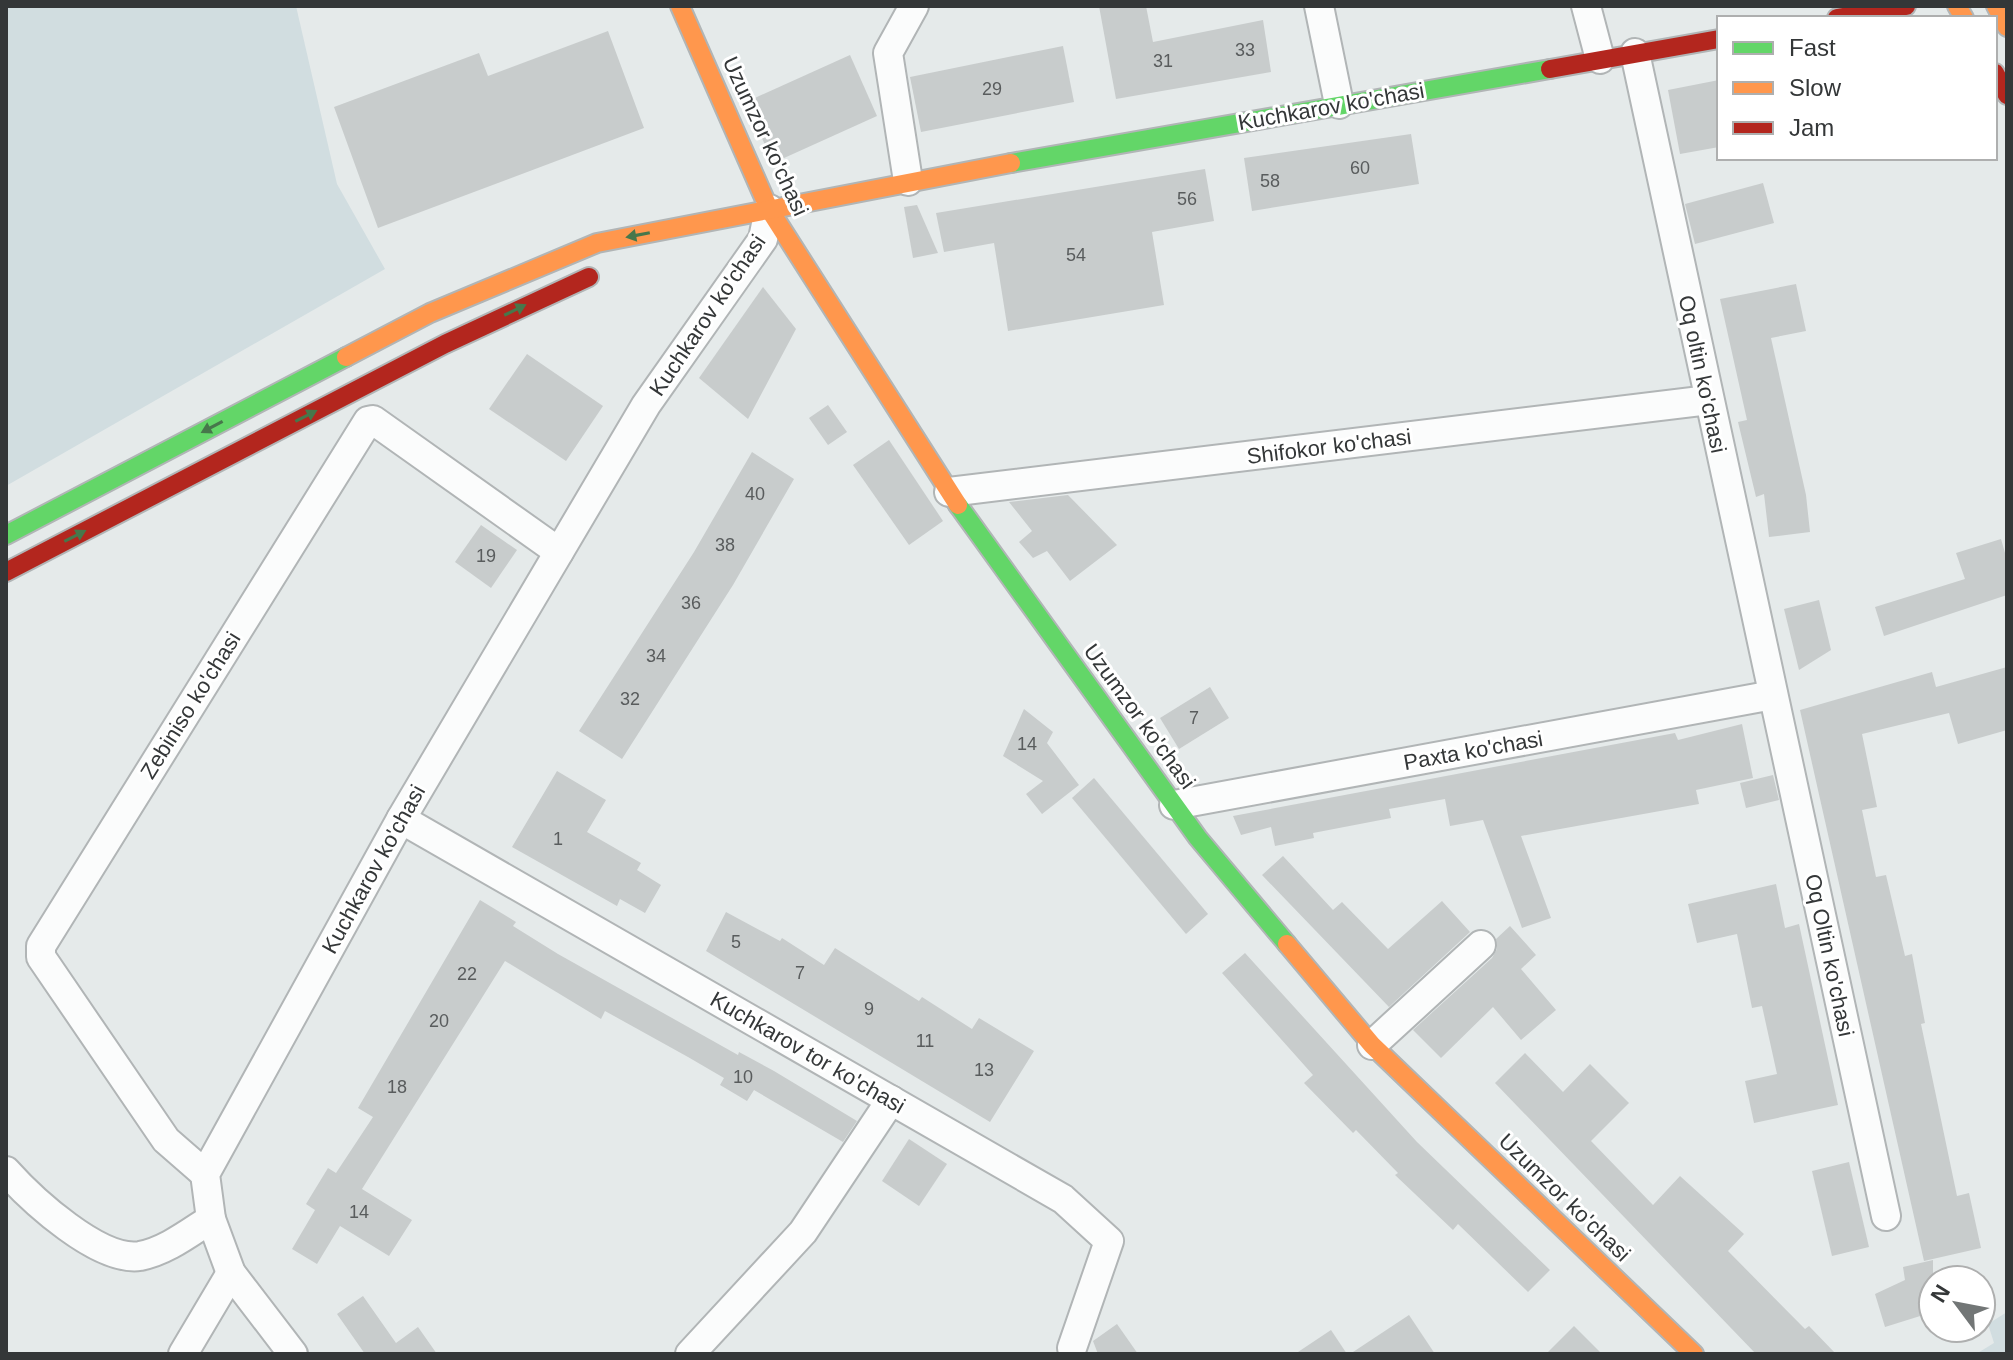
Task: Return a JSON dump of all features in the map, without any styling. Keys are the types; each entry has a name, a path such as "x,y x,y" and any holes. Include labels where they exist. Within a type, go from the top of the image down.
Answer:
{"main road":[{"name":"Uzumzor ko'chasi","path":"680,6 769,209 949,492 1174,805 1372,1045 1694,1354"},
{"path":"1848,16 1906,6"},
{"path":"1996,6 2007,27"},
{"name":"Kuchkarov ko'chasi","path":"769,209 908,181 1717,39"},
{"path":"1997,77 2007,95"},
{"path":"658,250 769,209"},
{"path":"6,535 430,313 597,243 769,209"},
{"path":"6,572 445,344 603,271"}],"street":[{"path":"908,181 888,53 914,6"},
{"path":"1319,6 1339,104"},
{"path":"1586,6 1600,59"},
{"name":"Oq oltin ko'chasi","path":"1635,53 1773,695"},
{"name":"Kuchkarov ko'chasi","path":"205,1174 401,819 646,405 763,239 769,209"},
{"name":"Shifokor ko'chasi","path":"949,492 1709,400"},
{"name":"Zebiniso ko'chasi","path":"205,1174 166,1140 41,957 41,946 368,421 373,420 559,552"},
{"name":"Paxta ko'chasi","path":"1174,805 1773,695"},
{"name":"Oq Oltin ko'chasi","path":"1773,695 1886,1216"},
{"name":"Kuchkarov tor ko'chasi","path":"401,819 1063,1199 1109,1241 1070,1352"},
{"path":"1372,1045 1481,945"},
{"path":"690,1354 803,1232 891,1100"},
{"path":"6,1171 84,1239 136,1257 160,1250 211,1219"},
{"path":"205,1174 211,1219 231,1273 293,1354"},
{"path":"183,1354 231,1273"}],"shaded area":[{"path":"6,6 296,6 337,184 385,269 6,486"},
{"path":"2007,1312 2007,1354 1976,1354 1997,1344 1997,1318"}],"building":[{"path":"1099,6 1146,6 1153,42 1263,20 1271,72 1116,99"},
{"path":"608,31 644,128 378,228 334,107 479,53 488,76"},
{"path":"1063,46 1074,102 921,132 910,77"},
{"path":"850,55 877,116 773,163 746,102"},
{"path":"1717,80 1717,147 1680,154 1668,90"},
{"path":"1411,134 1419,184 1252,211 1244,158"},
{"path":"1205,169 1214,221 1152,232 1164,305 1008,331 994,243 944,252 936,213"},
{"path":"1763,183 1774,223 1695,244 1685,204"},
{"path":"917,205 938,253 913,258 904,207"},
{"path":"1796,284 1806,331 1771,338 1806,495 1810,532 1769,537 1764,494 1756,497 1738,422 1747,420 1720,299"},
{"path":"763,287 796,329 748,419 699,378"},
{"path":"527,354 603,406 566,461 489,409"},
{"path":"828,405 847,432 828,445 809,418"},
{"path":"889,440 943,521 909,545 853,465"},
{"path":"752,452 794,479 733,585 622,759 579,731 694,552"},
{"path":"1068,495 1117,545 1070,581 1047,551 1033,558 1019,542 1032,531 1009,502"},
{"path":"481,525 517,550 491,588 455,562"},
{"path":"2001,539 2007,560 2007,595 1884,636 1875,607 1965,579 1956,553"},
{"path":"1819,600 1831,650 1799,670 1784,609"},
{"path":"2007,667 2007,730 1958,744 1949,713 1862,734 1877,807 1862,810 1876,877 1886,875 1905,956 1912,954 1925,1023 1921,1024 1957,1196 1969,1193 1981,1248 1924,1261 1800,710 1932,672 1936,687"},
{"path":"1210,687 1229,718 1179,749 1160,718"},
{"path":"1024,709 1053,732 1047,743 1079,785 1042,814 1026,794 1043,781 1003,756"},
{"path":"1742,724 1753,778 1696,790 1699,804 1521,836 1551,918 1522,928 1483,820 1450,826 1445,799 1389,809 1391,818 1313,833 1314,838 1275,846 1271,827 1241,835 1233,816 1675,733 1678,740"},
{"path":"557,771 606,800 587,832 641,863 637,870 661,885 645,913 620,899 617,906 512,847"},
{"path":"1773,775 1779,800 1746,808 1740,783"},
{"path":"1094,778 1208,914 1186,934 1072,798"},
{"path":"1283,856 1333,910 1342,902 1388,949 1442,901 1470,932 1389,1007 1262,875"},
{"path":"1776,884 1785,928 1799,924 1838,1105 1754,1123 1745,1081 1777,1074 1762,1006 1752,1008 1737,934 1697,943 1688,904"},
{"path":"480,900 516,922 513,926 558,954 738,1055 739,1052 774,1071 857,1121 843,1142 754,1090 747,1101 720,1085 724,1078 688,1057 605,1011 601,1019 505,961 362,1189 412,1220 389,1256 340,1226 317,1264 292,1249 315,1210 306,1204 328,1168 336,1173 373,1117 358,1108"},
{"path":"726,912 780,941 782,938 824,965 835,948 919,1001 922,997 972,1029 979,1018 1034,1051 990,1122 706,951"},
{"path":"1510,926 1536,955 1521,969 1556,1010 1521,1040 1493,1007 1441,1058 1413,1030 1492,958 1497,949 1496,939"},
{"path":"1245,953 1417,1142 1550,1270 1528,1292 1458,1224 1453,1230 1395,1175 1398,1173 1356,1130 1353,1133 1304,1083 1313,1075 1222,973"},
{"path":"1525,1053 1563,1092 1590,1064 1629,1103 1591,1141 1653,1205 1680,1176 1744,1234 1728,1251 1805,1329 1809,1326 1836,1354 1756,1354 1495,1083"},
{"path":"909,1139 947,1164 919,1206 882,1181"},
{"path":"1849,1162 1869,1247 1832,1256 1812,1171"},
{"path":"1933,1260 1933,1264 1917,1264 1917,1317 1885,1327 1875,1294 1905,1280 1903,1267"},
{"path":"363,1296 396,1343 418,1327 437,1354 365,1354 337,1314"},
{"path":"1409,1315 1435,1354 1350,1354"},
{"path":"1117,1324 1138,1354 1098,1354 1093,1341"},
{"path":"1574,1326 1602,1354 1546,1354"},
{"path":"1331,1330 1347,1354 1295,1354"}],"traffic: fast":[{"path":"1011,163 1550,69"},
{"path":"6,535 346,357"},
{"path":"958,505 1198,838 1287,944"}],"traffic: slow":[{"path":"680,6 769,209 958,505"},
{"path":"1957,6 1963,16"},
{"path":"1996,6 2007,27"},
{"path":"346,357 430,313 597,243 1011,163"},
{"path":"1287,944 1372,1045 1694,1354"}],"traffic: jam":[{"path":"1848,16 1906,6"},
{"path":"1550,69 1717,39"},
{"path":"1997,77 2007,95"},
{"path":"6,572 445,344 589,277"}]}
